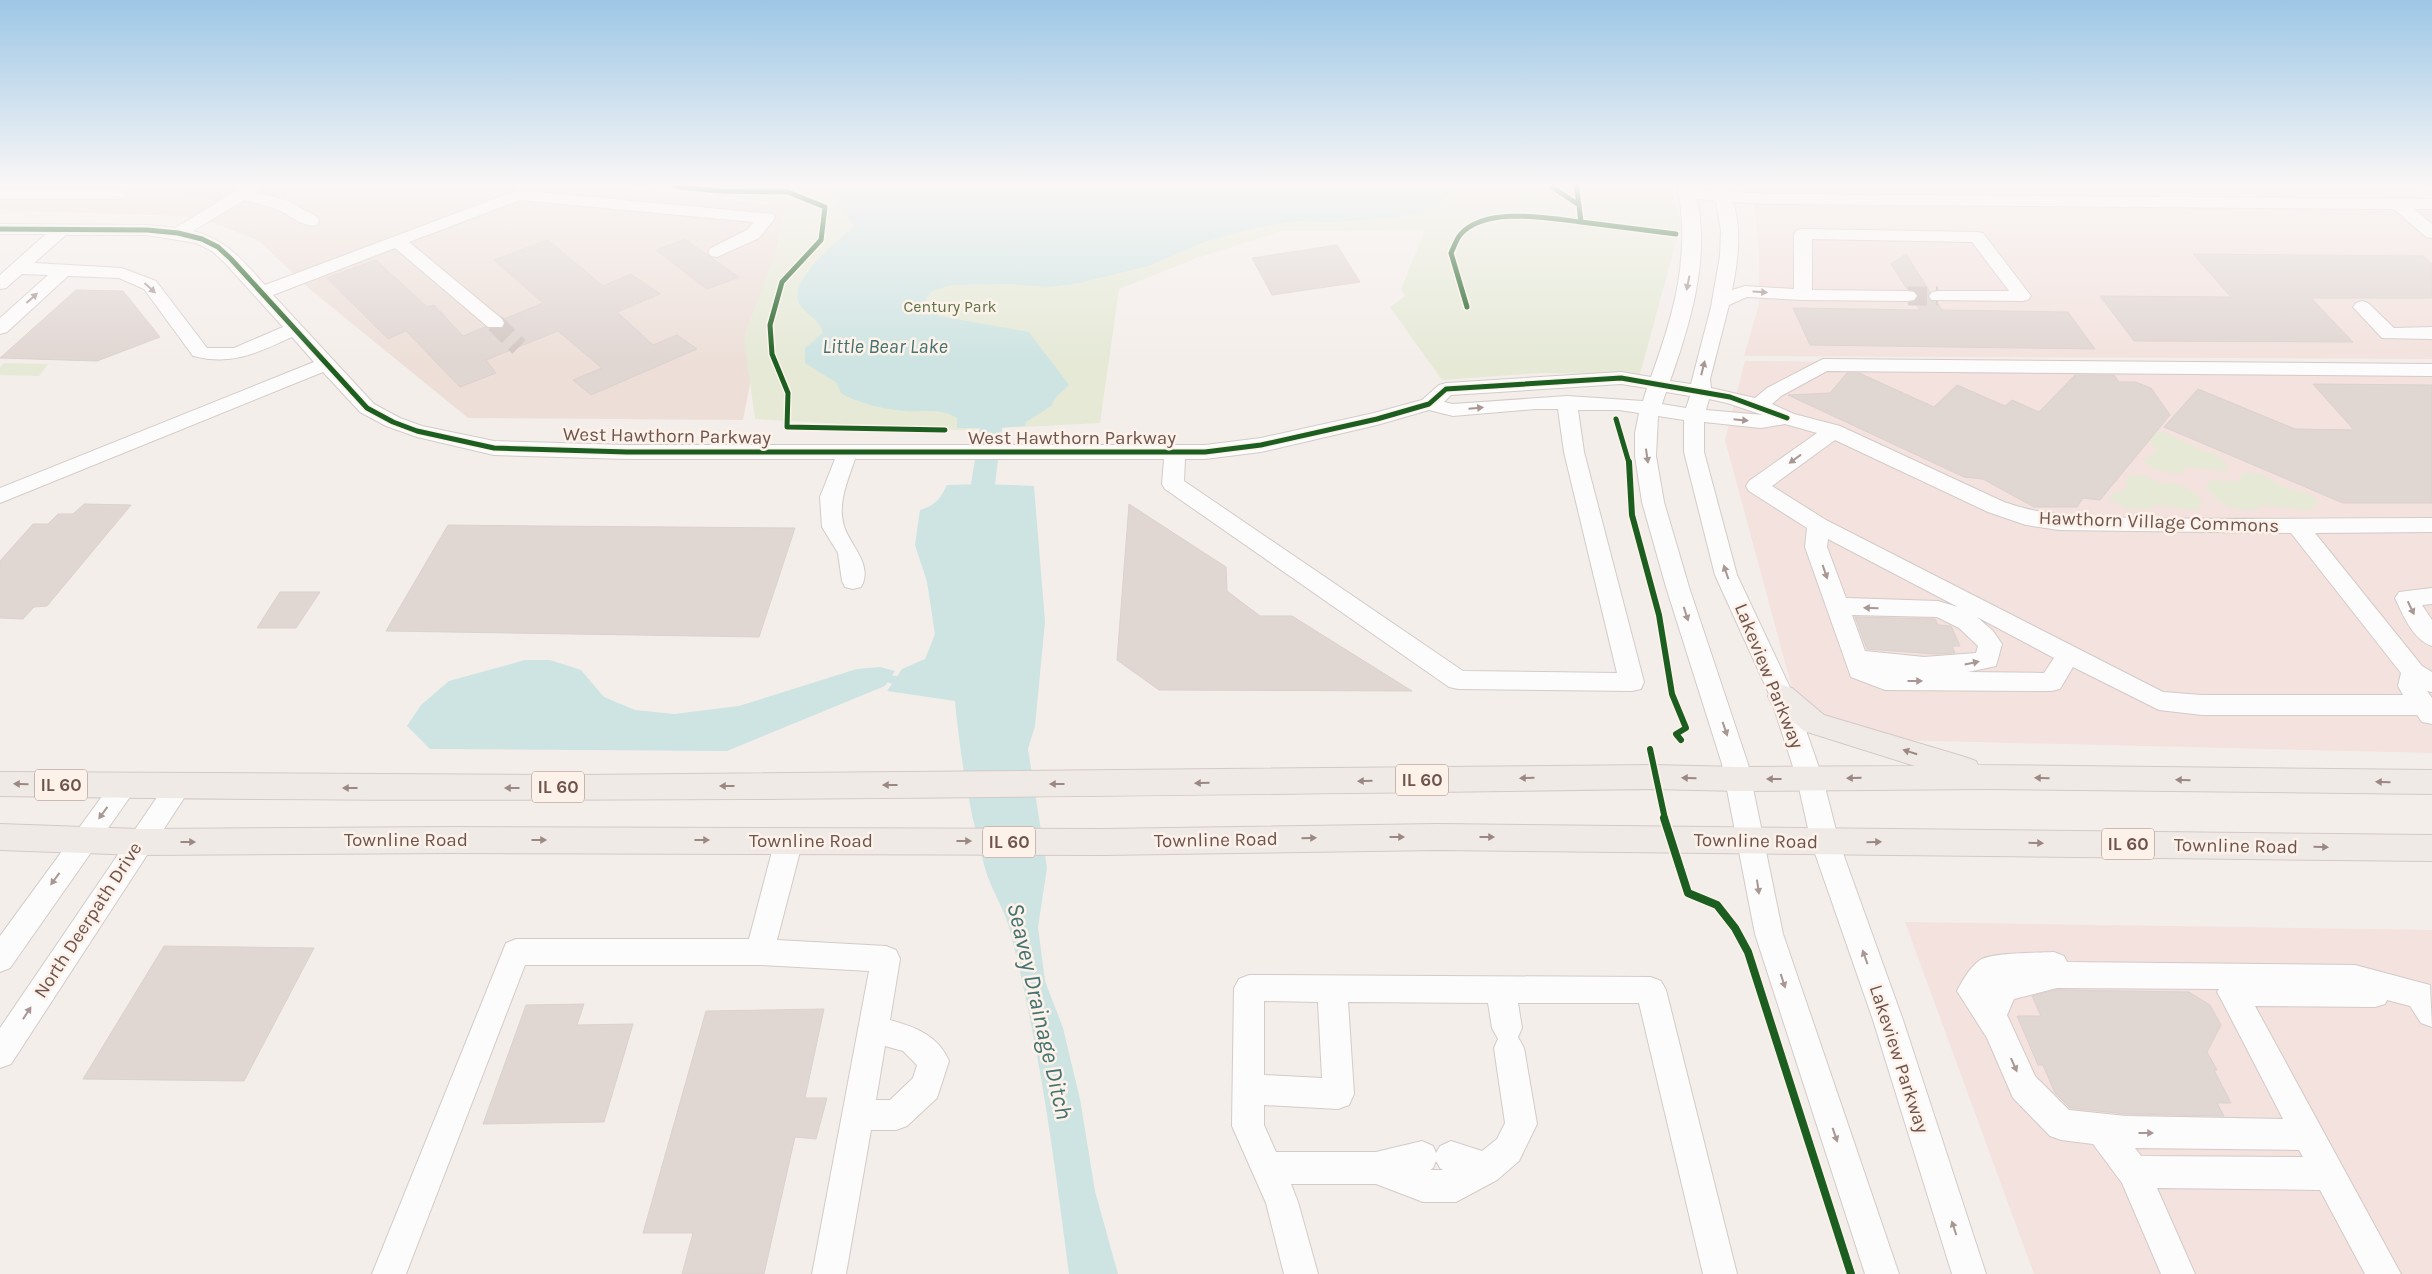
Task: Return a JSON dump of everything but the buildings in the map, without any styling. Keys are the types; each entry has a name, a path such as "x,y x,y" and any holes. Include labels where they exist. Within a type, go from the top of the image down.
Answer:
{"main road":[{"path":"1782,696 1814,723 1990,777"},
{"name":"IL 60","path":"0,784 177,788 939,785 1653,777 1738,779 1990,777 2432,782"},
{"name":"Townline Road","path":"0,836 139,842 789,840 1103,842 1356,836 2432,848"}],"street":[{"path":"0,284 47,242"},
{"name":"West Hawthorn Parkway","path":"209,242 218,247 367,408 393,422 444,438 494,448 627,452 1205,452 1261,445 1361,423 1429,404 1446,389 1621,378 1653,396 1694,415 1761,422 1787,418"},
{"path":"261,293 397,242"},
{"path":"399,242 495,323"},
{"path":"717,252 736,242"},
{"path":"1693,242 1693,256 1675,338 1653,396 1645,445 1654,504 1672,573 1729,740 1752,840 1759,894 1769,934 1882,1274"},
{"name":"Lakeview Parkway","path":"1730,242 1720,302 1700,379 1701,392 1694,415 1694,452 1726,574 1782,696 1810,778 1825,842 1888,1020 1969,1274"},
{"path":"1802,295 1803,242"},
{"path":"1938,296 2022,296 1981,242"},
{"path":"18,268 122,273 150,285 200,352 212,356 236,354 294,329"},
{"path":"0,328 65,269"},
{"path":"1720,302 1744,291 1802,295 1908,296"},
{"path":"2362,307 2389,334 2432,333"},
{"path":"1759,406 1774,392 1823,365 2432,370"},
{"name":"West Hawthorn Parkway","path":"1429,404 1453,410 1701,392 1759,406 1787,418"},
{"path":"1175,453 1173,484 1458,680 1632,682 1574,452 1567,402"},
{"name":"Hawthorn Village Commons","path":"1787,418 1833,431 1996,507 2026,518 2059,523 2297,526 2432,525"},
{"path":"847,453 831,497 833,527 849,553 853,581"},
{"path":"1757,486 1818,525 2068,656 2159,701 2202,705 2428,711"},
{"path":"1818,525 1816,547 1860,671 1884,681 2051,682 2068,656"},
{"path":"2297,526 2422,677 2410,686 2428,711"},
{"path":"2432,596 2406,598 2414,614 2432,637"},
{"path":"1837,606 1938,610 1953,614 1974,625 1990,644 1987,660 1966,665 1883,664 1855,657"},
{"path":"0,959 123,786"},
{"name":"North Deerpath Drive","path":"0,1054 139,842 177,788"},
{"path":"760,952 789,840"},
{"path":"389,1274 516,952 760,952 886,958 829,1274"},
{"path":"2309,1135 2126,1132 2061,1125 2024,1087 1992,1015 2004,988 2057,975 2223,975 2355,978 2428,1001"},
{"path":"1301,1274 1282,1202 1248,1126 1249,988 1651,990 1720,1274"},
{"path":"1248,1090 1338,1094 1332,988"},
{"path":"1376,1168 1422,1186 1456,1186 1486,1169 1508,1150 1521,1124 1500,989"},
{"path":"2384,1274 2232,992 2428,1001"},
{"path":"858,1115 896,1115 926,1087 934,1061 912,1040 874,1029"},
{"path":"2102,1130 2133,1172 2178,1274"},
{"path":"1266,1168 1376,1168 1436,1157 1486,1169"},
{"path":"2133,1172 2329,1174"}],"lane":[{"path":"0,496 325,364"},
{"path":"1757,486 1833,431"}],"shaded area":[{"path":"261,242 778,242 743,420 468,418 311,290"},
{"path":"1758,242 2432,242 2432,359 1744,356 1759,304"},
{"path":"1745,361 2432,367 2432,753 1853,739 1793,692 1725,440"},
{"path":"1905,922 2432,930 2432,1274 2034,1274"}],"green space":[{"name":"Century Park","path":"778,242 1246,242 1197,258 1119,289 1100,423 959,430 755,419 744,337"},
{"name":"Century Park","path":"1420,242 1676,242 1640,374 1539,373 1442,380 1390,307 1405,296 1401,289"},
{"path":"4,363 48,364 39,376 0,375 0,367"},
{"path":"2164,432 2205,452 2216,454 2228,467 2225,471 2187,467 2182,473 2166,472 2151,467 2143,460 2157,451 2147,437 2151,433"},
{"path":"2244,473 2259,473 2290,490 2297,490 2314,497 2318,501 2311,510 2261,505 2257,510 2241,509 2223,504 2206,487 2211,480 2237,482"},
{"path":"2144,475 2159,483 2174,483 2195,492 2202,502 2197,510 2155,505 2151,509 2128,509 2111,500 2110,497 2115,492 2122,492 2128,485 2125,481 2130,476"}],"water":[{"name":"Little Bear Lake","path":"836,242 1203,242 1148,266 1075,284 1045,287 1010,284 951,285 932,291 924,302 939,316 1029,332 1069,385 1056,397 1051,406 1026,422 1025,426 995,428 995,421 987,421 985,428 957,428 957,418 945,413 908,411 873,406 841,393 837,383 805,363 805,348 823,333 819,324 799,303 798,293 801,283 808,272"},
{"path":"947,485 1034,486 1045,622 1035,726 1028,749 1047,868 1038,927 1045,981 1063,1028 1080,1099 1095,1191 1118,1274 1069,1274 1051,1143 1029,1013 1009,927 988,876 970,806 955,701 887,691 902,669 925,659 935,634 927,582 915,545 920,510 937,501"},
{"path":"525,660 550,660 581,670 604,697 635,710 674,714 739,706 857,669 880,667 895,671 885,686 727,751 430,749 407,726 421,705 449,681"}],"waterway":[{"name":"Seavey Drainage Ditch","path":"983,484 992,421"},
{"path":"890,679 895,680"}],"tunnel":[{"path":"1908,296 1938,296"},
{"path":"495,323 519,347"}],"cycle path":[{"path":"209,242 218,247 231,259 367,408 393,422 417,431 494,448 627,452 1205,452 1261,445 1377,419 1429,404 1446,389 1621,378 1730,397 1759,406 1787,418"},
{"path":"819,242 782,282 770,325 772,354 788,393 787,427 945,430"},
{"path":"1456,242 1451,253 1467,307"},
{"path":"1616,419 1629,461 1632,515 1659,615 1672,694 1682,714 1686,728 1676,734 1681,740"},
{"path":"1650,749 1665,822 1688,893 1717,905 1735,928 1748,952 1851,1274"}]}
